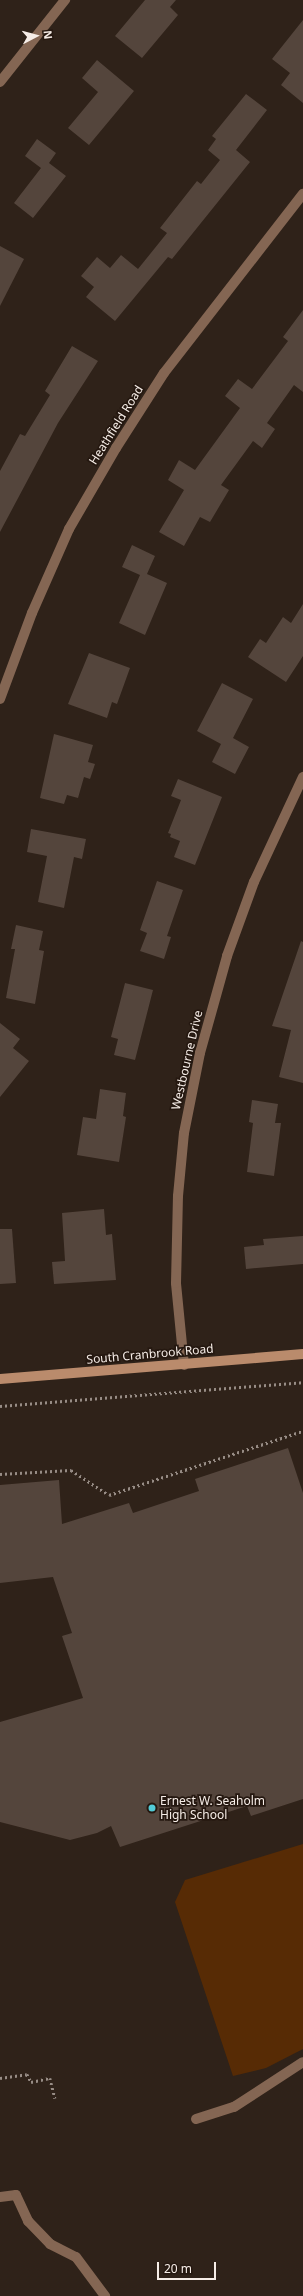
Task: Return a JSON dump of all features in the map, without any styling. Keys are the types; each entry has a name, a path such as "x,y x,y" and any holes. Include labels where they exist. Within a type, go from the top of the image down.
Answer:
{"street":[{"path":"0,82 65,0"},
{"name":"Heathfield Road","path":"0,698 32,613 69,529 116,448 164,373 303,194"},
{"name":"Westbourne Drive","path":"184,1365 176,1283 178,1196 184,1133 200,1053 227,956 254,882 303,777"},
{"name":"South Cranbrook Road","path":"0,1379 303,1354"},
{"path":"196,2120 234,2107 303,2062"},
{"path":"0,2198 16,2195 28,2221 50,2244 76,2257 105,2296"}],"path":[{"path":"0,1406 303,1382"},
{"path":"0,1474 71,1470 109,1495 303,1432"},
{"path":"0,2078 27,2074 31,2082 50,2078 55,2098"}],"shaded area":[{"path":"303,1844 303,2049 266,2068 233,2076 175,1902 185,1880"}],"building":[{"path":"145,0 176,0 170,7 178,15 142,58 115,36"},
{"path":"303,20 303,103 281,85 290,73 272,59"},
{"path":"97,60 134,91 89,145 68,128 98,92 82,78"},
{"path":"246,94 267,110 236,150 250,162 172,259 168,257 115,321 86,297 94,287 81,276 97,257 110,268 121,255 138,269 167,233 160,228 197,181 201,184 220,160 208,150 216,139 212,136"},
{"path":"37,139 56,153 49,163 66,176 33,218 14,203 41,168 25,156"},
{"path":"0,246 24,259 0,306"},
{"path":"303,310 303,392 294,385 267,423 275,429 262,448 253,441 221,485 229,490 210,522 200,517 184,546 159,532 184,490 168,480 179,460 195,470 240,408 225,396 238,379 252,389 288,341 283,337"},
{"path":"72,346 98,361 58,423 0,532 0,471 20,434 25,436 50,395 45,391"},
{"path":"132,545 155,556 147,574 167,583 145,635 119,623 140,575 122,567"},
{"path":"303,604 303,656 286,682 248,657 260,639 266,643 283,617 291,623"},
{"path":"89,653 130,668 117,704 112,702 107,718 68,704"},
{"path":"222,683 253,699 233,738 249,747 235,774 212,762 221,744 197,731"},
{"path":"54,734 93,745 88,762 95,764 90,779 84,777 78,798 67,795 64,804 40,798"},
{"path":"178,779 222,797 195,865 174,857 180,841 170,837 171,834 168,833 181,800 171,796"},
{"path":"31,829 86,839 82,859 74,857 64,908 38,902 47,856 27,852"},
{"path":"157,881 183,890 167,936 171,937 164,959 140,951 147,933 140,930"},
{"path":"16,925 43,931 39,950 44,951 35,1004 6,998 15,949 11,949"},
{"path":"301,941 303,942 303,1083 279,1077 291,1030 272,1026"},
{"path":"125,983 153,990 135,1060 114,1055 118,1039 111,1037"},
{"path":"0,1023 20,1039 13,1048 29,1061 0,1097"},
{"path":"100,1089 126,1093 123,1116 126,1117 119,1162 77,1155 83,1117 96,1119"},
{"path":"252,1100 278,1104 275,1123 281,1123 274,1176 247,1172 253,1123 249,1122"},
{"path":"104,1209 106,1235 112,1234 116,1280 54,1284 52,1262 65,1261 62,1213"},
{"path":"0,1229 12,1229 16,1283 0,1284"},
{"path":"303,1236 303,1264 246,1269 244,1247 264,1245 263,1239"},
{"path":"288,1448 303,1493 303,1799 251,1816 247,1806 120,1847 111,1826 97,1833 70,1840 0,1822 0,1722 83,1698 62,1636 72,1633 53,1577 0,1583 0,1485 59,1480 62,1524 129,1503 133,1513 199,1491 195,1479"}],"place":[{"name":"Ernest W. Seaholm High School","path":"152,1808"}]}
